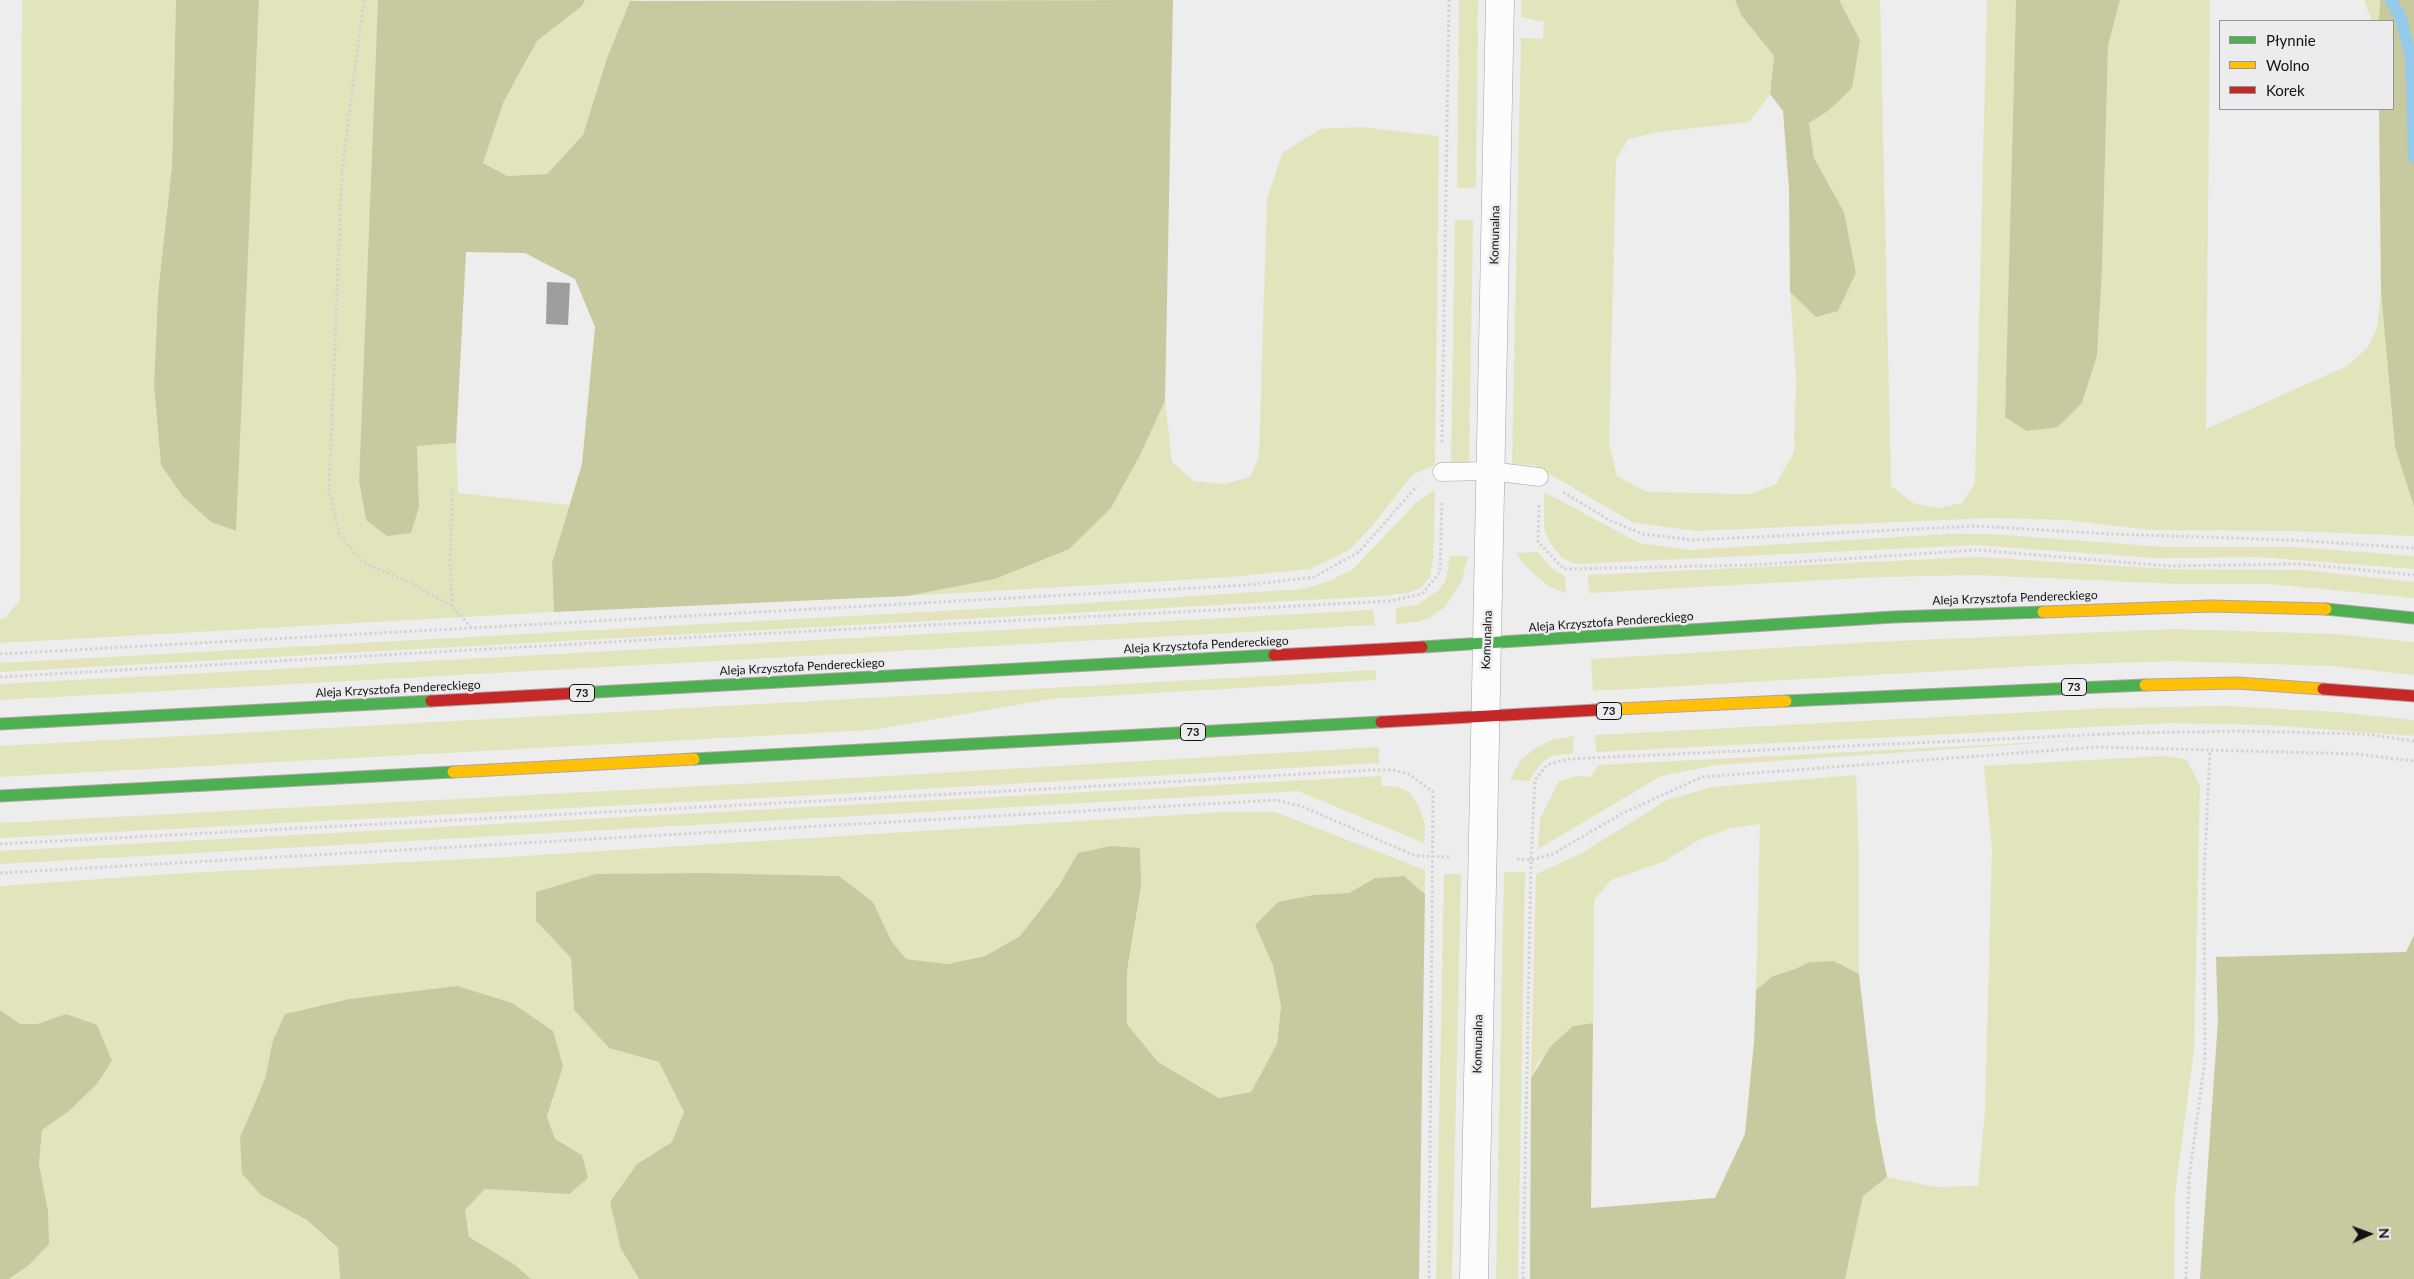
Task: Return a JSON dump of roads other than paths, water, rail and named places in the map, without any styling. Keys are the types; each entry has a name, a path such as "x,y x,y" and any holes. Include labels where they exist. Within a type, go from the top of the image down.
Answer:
{"main road":[{"name":"Aleja Krzysztofa Pendereckiego","path":"0,724 1487,644 1893,617 2109,608 2211,606 2325,609 2414,618"},
{"name":"73","path":"0,796 1484,716 2075,687 2237,683 2414,696"}],"street":[{"name":"Komunalna","path":"1474,1279 1500,0"}],"lane":[{"path":"1442,472 1490,470 1539,477"}],"waterway":[{"path":"2391,0 2401,19 2411,57 2414,157"}]}
